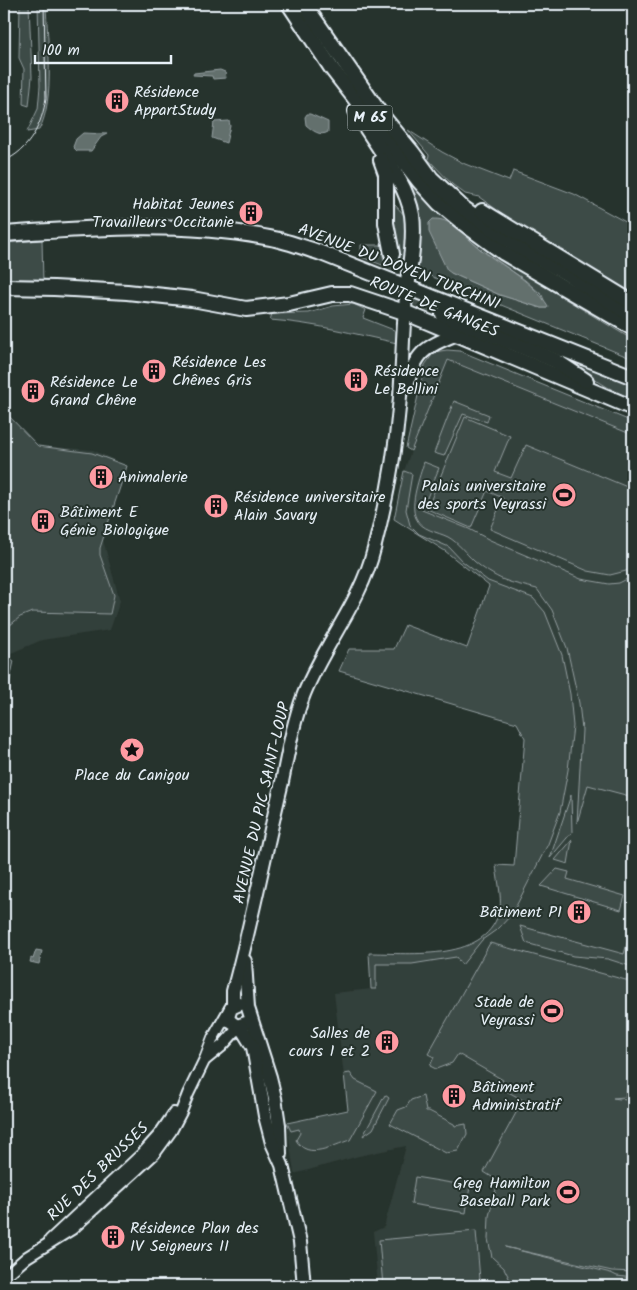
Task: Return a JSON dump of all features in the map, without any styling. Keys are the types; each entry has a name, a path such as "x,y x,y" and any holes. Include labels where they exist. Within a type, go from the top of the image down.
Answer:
{"main road":[{"name":"M 65","path":"289,4 332,69 439,203 504,252 633,328"},
{"name":"M 65","path":"304,4 378,112 431,178 463,208 519,248 566,273 633,316"},
{"path":"332,69 391,166 407,198 412,215 413,233 407,288"},
{"path":"371,136 386,174 386,223 392,254"},
{"path":"412,152 469,203 633,303"},
{"path":"387,193 412,215"},
{"name":"AVENUE DU DOYEN TURCHINI","path":"4,234 135,227 187,228 272,238 321,253 633,377"},
{"name":"ROUTE DE GANGES","path":"4,288 54,288 127,292 183,298 246,309 276,306 341,293 365,298 404,312 633,408"},
{"name":"AVENUE DU PIC SAINT-LOUP","path":"231,1008 233,991 244,952 271,828 304,695 322,655 355,600 372,556 387,494 399,409 407,288"},
{"path":"443,314 556,361 613,399"},
{"name":"AVENUE DU PIC SAINT-LOUP","path":"399,409 415,359 426,348 457,334"},
{"name":"AVENUE DU PIC SAINT-LOUP","path":"244,952 249,1012 275,1098 279,1125 280,1159 300,1242 304,1286"},
{"path":"240,1004 249,1012 246,1023 240,1026 231,1022 228,1017 231,1008 240,1004"},
{"name":"AVENUE DU PIC SAINT-LOUP","path":"240,1026 253,1047 265,1116 272,1143 280,1159"}],"street":[{"name":"RUE DES BRUSSES","path":"4,1277 19,1264 72,1229 155,1153 178,1119 188,1094 206,1059 213,1038 231,1008"},
{"name":"RUE DES BRUSSES","path":"206,1059 222,1046 240,1026"},
{"name":"RUE DES BRUSSES","path":"4,1271 11,1266 19,1264"}],"shaded area":[{"path":"20,4 29,4 32,77 29,106 23,104 24,69 19,58"},
{"path":"38,4 46,4 49,86 44,117 39,130 27,132 38,109 40,86"},
{"path":"220,70 225,72 226,78 213,79 212,76 193,75 194,73"},
{"path":"307,114 328,122 328,132 322,134 313,131 306,125 305,117"},
{"path":"229,121 230,126 226,143 212,138 214,122"},
{"path":"408,130 465,164 509,181 513,171 574,194 633,226 633,294 521,227 479,197 465,194 453,185 428,159 429,155"},
{"path":"83,133 107,134 101,137 91,151 77,151 73,147 76,139"},
{"path":"405,174 468,234 521,272 633,340 633,359 418,271 420,220 402,177","holes":["450,223 479,248 525,280 542,295 547,308 541,308 500,295 451,273"]},
{"path":"394,204 409,220 406,265 398,262 391,208"},
{"path":"433,219 451,224 480,249 535,289 548,306 547,308 541,308 500,295 447,270 429,232 429,223"},
{"path":"42,240 43,284 4,283 4,243"},
{"path":"361,245 381,245 385,266 361,257"},
{"path":"353,304 366,310 363,318 399,332 397,343 318,326 270,320 272,314 309,313 333,306"},
{"path":"460,351 633,422 633,435 448,360 411,451 406,448 425,365 434,352"},
{"path":"554,354 563,354 633,383 633,400 609,388"},
{"path":"448,360 633,435 633,1286 378,1286 373,1232 384,1227 406,1146 359,1156 294,1174 287,1123 348,1110 334,993 371,989 369,953 438,952 462,948 486,935 495,921 500,907 496,865 514,866 525,738 517,723 339,671 349,649 394,649 405,625 467,648 489,586 445,551 394,519 404,471"},
{"path":"454,401 489,415 487,422 463,414 444,456 434,453"},
{"path":"4,411 39,446 93,450 127,466 103,540 120,601 110,630 42,640 4,656"},
{"path":"4,411 38,446 92,453 127,466 100,548 100,555 114,595 110,614 32,612 20,617 4,630"},
{"name":"Palais universitaire des sports Veyrassi","path":"465,417 510,436 495,472 511,478 526,445 632,489 633,566 626,571 610,575 588,571 490,529 503,498 487,491 471,528 427,509"},
{"path":"424,462 439,468 422,510 581,579 609,584 619,583 633,576 633,797 588,785 577,823 582,730 579,703 567,648 552,610 537,589 508,581 492,574 474,561 452,539 426,528 418,522 414,512 414,498"},
{"path":"404,471 412,474 406,510 410,525 419,534 449,547 462,561 488,581 533,598 545,612 562,655 570,694 573,726 568,770 560,812 548,844 512,914 499,928 482,940 462,965 456,957 412,964 376,964 376,989 371,989 369,953 406,954 446,951 465,946 481,938 493,926 500,908 496,865 514,866 525,738 517,723 339,671 349,649 394,649 405,625 467,648 489,586 445,551 394,519"},
{"path":"7,656 14,661 4,708 4,658"},
{"path":"571,795 572,832 550,858"},
{"path":"572,840 568,864 555,860"},
{"path":"557,869 569,872 567,879 625,896 621,910 541,886"},
{"path":"633,922 633,967 608,959 573,956 526,943 520,926 624,954"},
{"path":"490,943 633,982 633,1065 625,1097 613,1098 633,1101 633,1272 612,1271 505,1247 617,1276 633,1278 633,1286 513,1286 504,1268 492,1257 488,1239 489,1216 496,1189 492,1177 484,1172 523,1100 499,1087 503,1080 458,1054 452,1063 436,1069 430,1066 434,1057 428,1054"},
{"path":"36,950 42,951 39,964 30,962"},
{"path":"350,1073 355,1080 377,1091 350,1140 321,1150 307,1150 296,1140 300,1133 299,1129 291,1131 287,1123 348,1110 344,1074"},
{"path":"385,1095 389,1098 373,1129 363,1136"},
{"path":"423,1096 426,1111 455,1126 466,1124 467,1134 458,1151 446,1153 390,1124 398,1110 406,1107 411,1100"},
{"path":"415,1177 470,1186 466,1213 411,1204"},
{"path":"476,1231 480,1280 409,1286 383,1286 379,1240"}],"tunnel":[{"path":"392,254 404,283 416,297 443,314"}],"tram line":[{"path":"4,161 28,143 38,126 44,108 46,98 44,4"}],"place":[{"name":"Résidence AppartStudy","path":"117,101"},
{"name":"Habitat Jeunes Travailleurs Occitanie","path":"251,213"},
{"name":"Résidence Les Chênes Gris","path":"154,371"},
{"name":"Résidence Le Bellini","path":"356,380"},
{"name":"Résidence Le Grand Chêne","path":"33,391"},
{"name":"Animalerie","path":"101,477"},
{"name":"Palais universitaire des sports Veyrassi","path":"564,495"},
{"name":"Résidence universitaire Alain Savary","path":"216,506"},
{"name":"Bâtiment E Génie Biologique","path":"43,521"},
{"name":"Place du Canigou","path":"132,750"},
{"name":"Bâtiment P1","path":"579,912"},
{"name":"Stade de Veyrassi","path":"552,1011"},
{"name":"Salles de cours 1 et 2","path":"387,1042"},
{"name":"Bâtiment Administratif","path":"454,1096"},
{"name":"Greg Hamilton Baseball Park","path":"568,1192"},
{"name":"Résidence Plan des IV Seigneurs II","path":"113,1237"}]}
